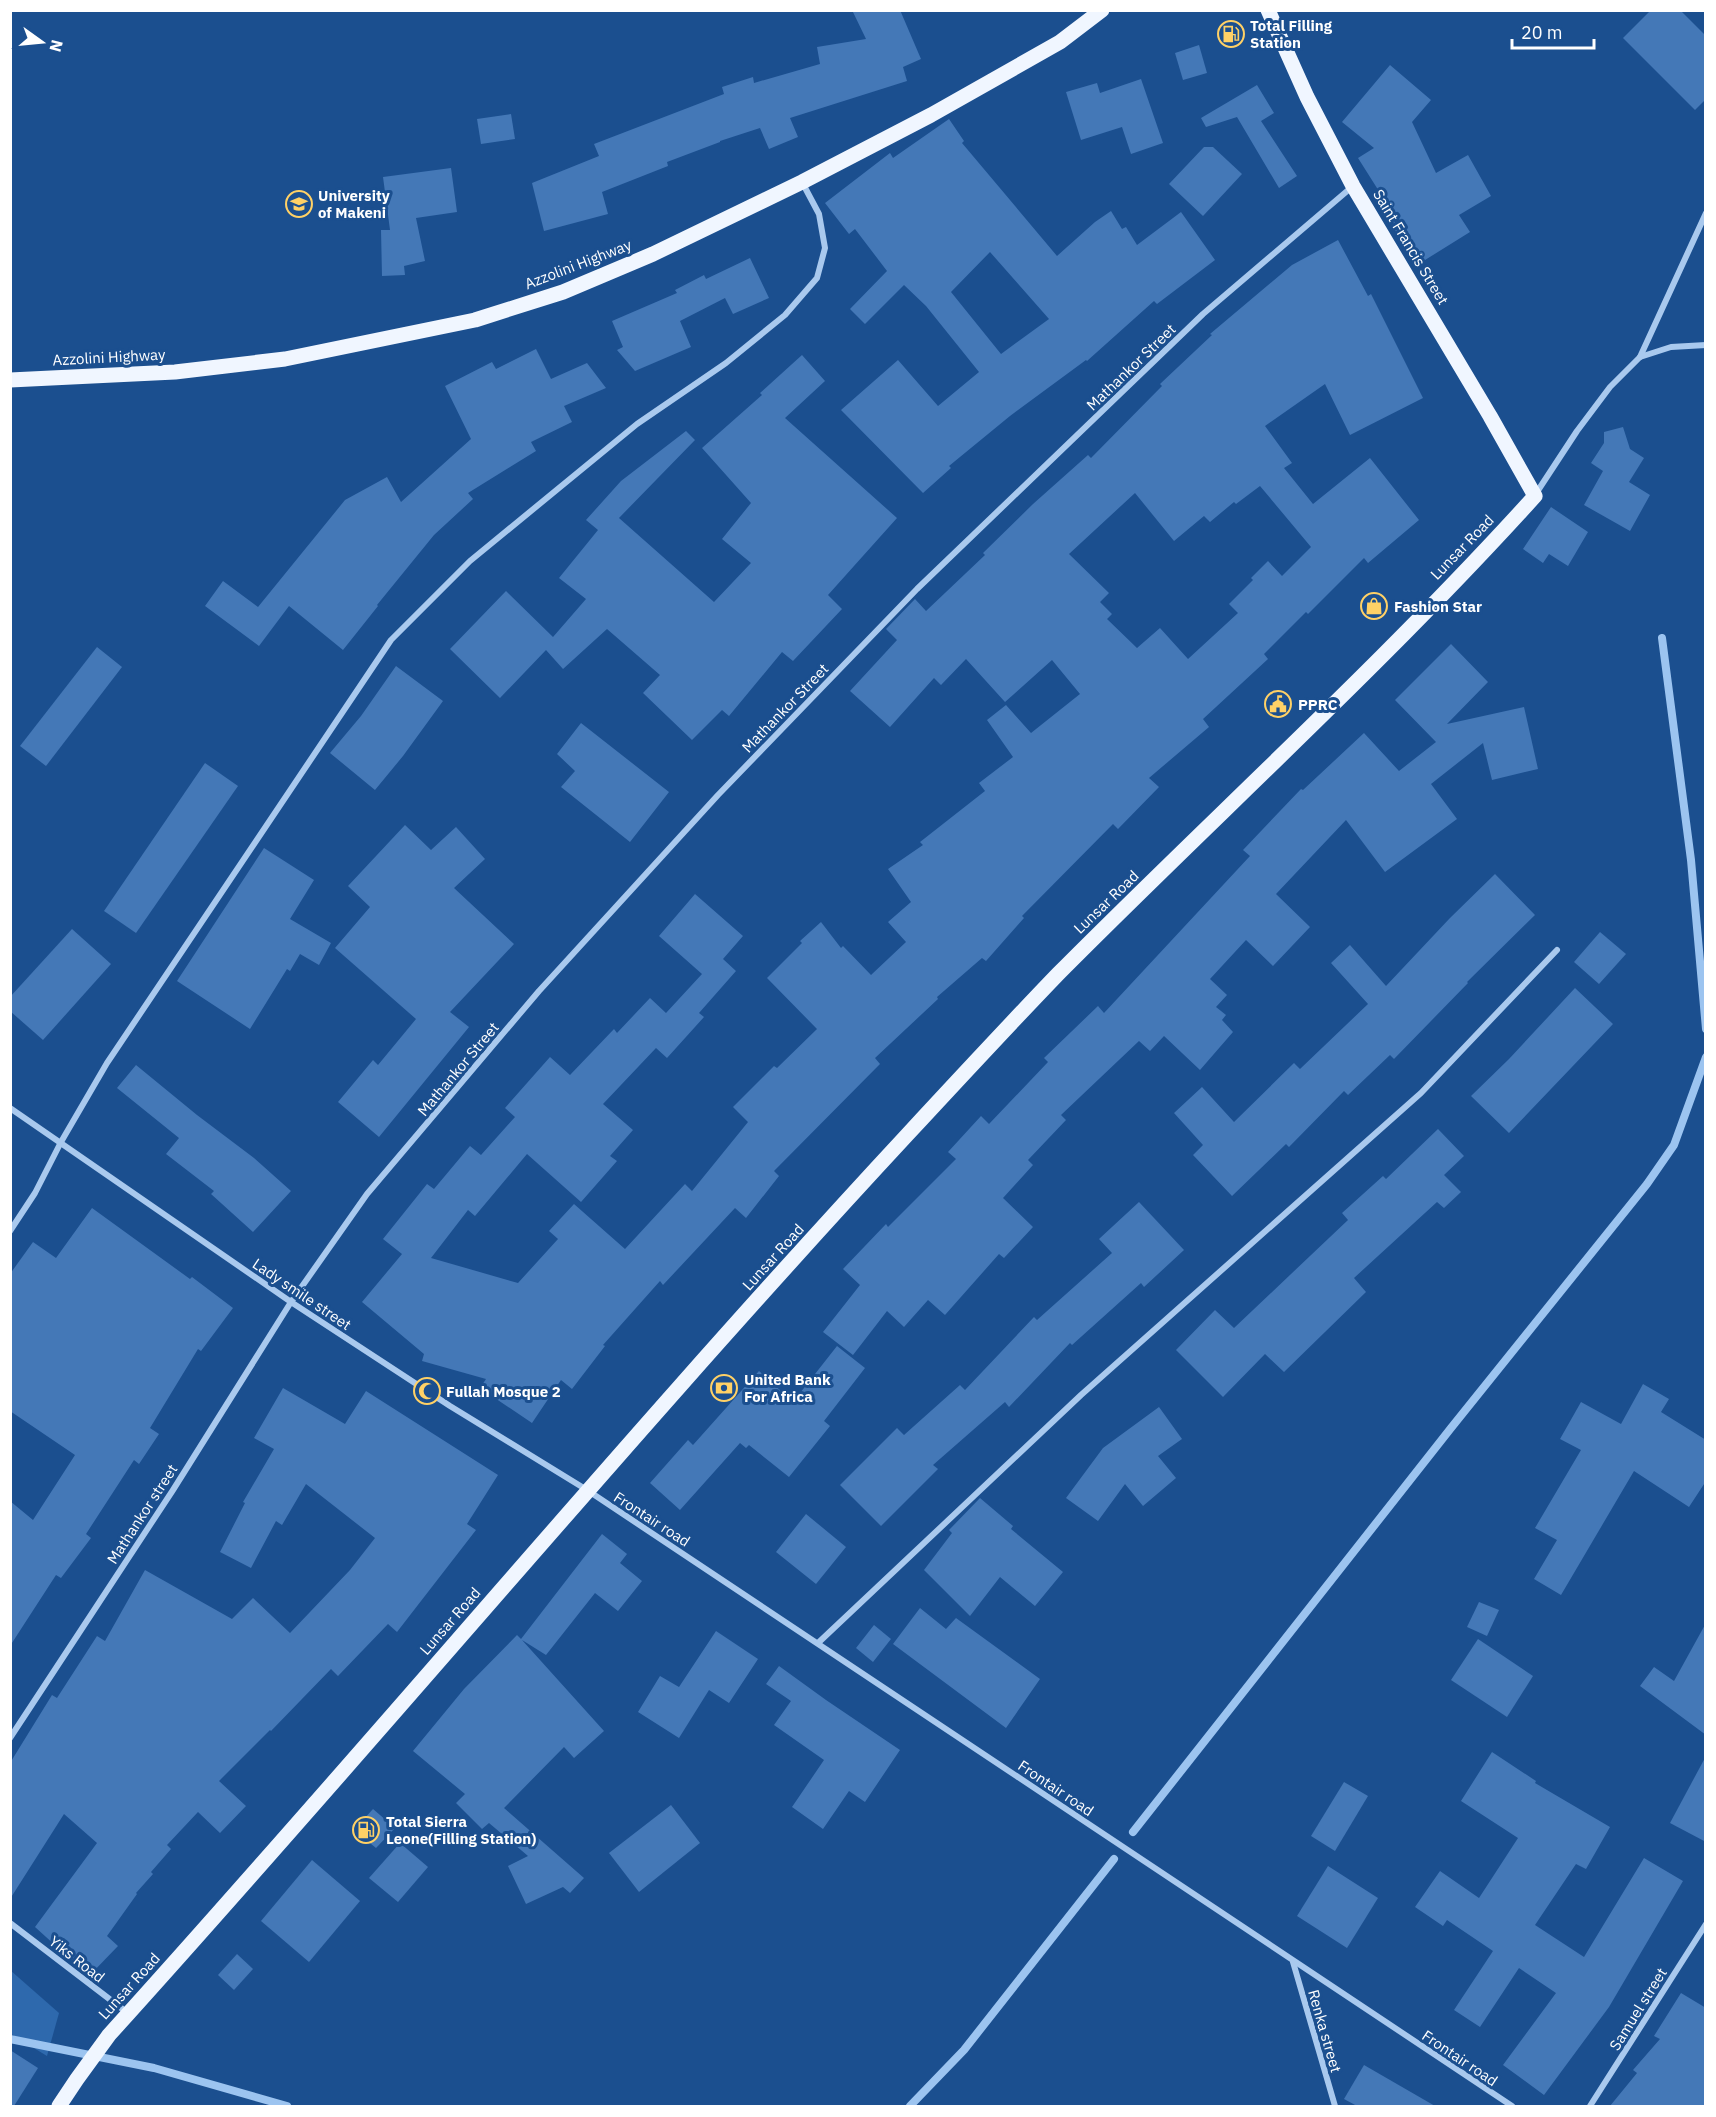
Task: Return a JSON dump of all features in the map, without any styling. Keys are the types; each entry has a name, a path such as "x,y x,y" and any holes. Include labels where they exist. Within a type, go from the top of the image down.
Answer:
{"main road":[{"name":"Azzolini Highway","path":"10,380 175,372 285,359 475,320 573,288 653,254 802,182 931,115 1050,47 1102,10"},
{"name":"Saint Francis Street","path":"1268,10 1307,96 1353,186 1475,390 1535,496"},
{"name":"Lunsar Road","path":"59,2106 109,2035 334,1783 587,1490 904,1137 1057,976 1343,696 1485,551 1535,496"}],"street":[{"path":"10,1231 35,1193 61,1142 107,1063 391,640 470,561 628,431 726,363 777,322 817,278 825,249 819,214 802,182"},
{"name":"Mathankor Street","path":"291,1302 375,1185 539,991 726,786 917,589 1186,330 1353,186"},
{"path":"1535,496 1577,431 1610,387 1640,357 1706,213"},
{"path":"1640,357 1671,347 1706,345"},
{"path":"818,1643 1081,1395 1421,1093 1557,950"},
{"name":"Lady smile street","path":"10,1108 291,1302 450,1406 587,1490"},
{"name":"Mathankor street","path":"10,1738 173,1490 291,1302"},
{"name":"Frontair road","path":"587,1490 1512,2106"},
{"name":"Yiks Road","path":"10,1923 129,2014"},
{"name":"Samuel street","path":"1590,2106 1706,1924"},
{"name":"Renka street","path":"1293,1961 1335,2106"}],"shaded area":[{"path":"10,1970 59,2013 47,2056 11,2034"}],"building":[{"path":"852,10 900,10 921,59 903,67 907,81 790,118 798,137 769,149 760,128 667,162 668,166 602,192 608,214 544,231 532,183 599,156 594,144 724,94 722,87 753,77 754,83 820,64 817,47 866,39"},
{"path":"1651,10 1680,10 1706,36 1706,99 1695,110 1623,38"},
{"path":"1199,45 1207,73 1183,80 1175,53"},
{"path":"1390,65 1431,100 1412,122 1436,173 1468,155 1491,196 1459,215 1470,232 1417,265 1388,219 1394,215 1358,158 1374,148 1342,122"},
{"path":"1141,79 1163,143 1131,154 1122,127 1081,140 1066,92 1097,83 1100,93"},
{"path":"1257,85 1274,113 1261,121 1297,176 1279,188 1237,117 1206,127 1201,118"},
{"path":"511,114 515,139 481,144 477,119"},
{"path":"949,119 964,141 962,143 1057,256 1111,211 1122,229 1126,227 1137,245 1181,212 1215,260 1157,304 1154,301 1087,361 1010,416 949,466 951,468 923,493 841,410 898,360 938,406 979,372 926,306 904,285 865,324 850,309 887,271 855,229 849,234 825,203 890,153 893,158","holes":["990,252 1049,319 1001,354 951,292"]},
{"path":"1204,147 1213,147 1242,174 1203,216 1169,184"},
{"path":"451,168 457,212 416,218 425,261 404,266 405,275 382,276 381,230 390,230 383,177"},
{"path":"1338,240 1368,296 1371,294 1423,398 1350,435 1325,384 1265,426 1292,463 1284,468 1313,504 1370,458 1419,520 1368,563 1364,558 1264,654 1268,659 1203,719 1209,727 1149,778 1159,787 1118,829 1113,824 1022,916 1024,918 986,961 982,958 937,997 938,999 875,1058 880,1064 774,1171 779,1176 746,1218 735,1208 663,1285 660,1281 603,1345 605,1346 572,1389 561,1380 532,1423 480,1388 486,1379 422,1361 424,1354 362,1302 402,1254 383,1239 427,1184 434,1189 470,1146 481,1155 515,1117 505,1108 550,1057 570,1075 614,1029 617,1033 650,998 666,1013 702,974 659,936 695,894 743,936 723,959 736,971 699,1013 704,1017 667,1058 656,1048 603,1104 633,1130 610,1156 617,1161 581,1202 527,1154 475,1216 468,1210 431,1258 518,1283 558,1239 549,1231 574,1204 625,1249 685,1184 692,1191 748,1122 733,1107 774,1066 777,1068 817,1029 767,978 802,943 800,941 821,922 841,948 843,946 871,975 906,942 888,922 911,902 888,869 923,845 920,842 985,791 979,783 1013,757 987,720 1006,705 1031,733 1080,694 1052,660 1005,702 966,659 941,685 934,678 890,727 850,691 897,640 886,629 915,599 926,611 985,555 983,553 1033,504 1088,455 1091,458 1162,386 1160,384 1212,335 1210,334 1292,265","holes":["1260,486 1311,547 1282,576 1268,561 1229,604 1238,613 1188,659 1160,628 1137,648 1107,619 1112,614 1100,602 1109,593 1069,554 1135,493 1174,541 1204,516 1210,522 1234,502 1236,504"]},
{"path":"750,258 769,298 733,314 725,298 680,321 691,347 635,371 617,350 623,347 612,321 677,293 675,290 704,275 706,279"},
{"path":"536,349 551,379 587,363 606,388 564,406 572,422 531,442 536,451 468,493 473,499 434,535 343,650 289,606 259,646 205,606 223,581 258,607 345,500 387,477 401,502 471,439 445,386 492,362 496,369"},
{"path":"802,355 825,381 785,418 897,518 828,595 842,609 793,661 782,652 729,716 722,710 692,740 643,693 660,675 607,629 563,669 546,650 500,698 450,649 506,591 553,637 586,599 559,578 598,530 586,520 621,481 686,431 695,440 619,518 714,602 751,563 722,539 751,503 702,448 762,395 760,393"},
{"path":"1623,427 1630,449 1644,458 1629,482 1650,495 1630,531 1584,505 1603,471 1591,463 1604,443 1604,432"},
{"path":"1551,507 1588,532 1568,566 1549,554 1543,563 1523,549"},
{"path":"1451,644 1488,682 1447,724 1524,707 1538,769 1492,780 1483,743 1431,784 1457,819 1385,872 1346,820 1276,894 1310,927 1273,966 1246,940 1210,979 1227,995 1216,1007 1226,1015 1222,1020 1233,1032 1200,1070 1164,1036 1150,1051 1139,1041 1061,1115 1066,1120 1028,1160 1033,1165 1003,1198 1033,1227 1004,1258 999,1254 945,1315 928,1300 904,1327 887,1311 853,1355 823,1332 860,1285 843,1269 886,1224 888,1227 956,1159 948,1152 981,1116 989,1124 1048,1062 1044,1058 1098,1006 1104,1013 1250,856 1243,850 1301,789 1303,790 1364,733 1399,771 1436,742 1395,700"},
{"path":"97,647 122,667 46,766 20,746"},
{"path":"396,666 443,701 375,790 330,753 361,716"},
{"path":"581,723 669,792 630,842 561,787 575,771 557,754"},
{"path":"205,763 238,786 136,933 104,911"},
{"path":"405,825 431,850 456,827 485,859 454,888 514,944 450,1012 469,1027 379,1137 338,1102 373,1060 378,1065 416,1019 335,948 370,907 348,886"},
{"path":"264,848 314,880 290,919 331,943 319,965 300,954 290,971 287,969 250,1029 177,981"},
{"path":"1495,874 1535,915 1394,1059 1390,1055 1348,1095 1344,1091 1289,1147 1286,1144 1232,1196 1193,1155 1203,1145 1174,1113 1202,1087 1234,1122 1294,1063 1300,1069 1368,1004 1331,963 1350,945 1386,986"},
{"path":"72,929 111,964 43,1040 10,1011 10,997"},
{"path":"1600,932 1626,954 1599,984 1574,962"},
{"path":"1575,988 1613,1024 1509,1133 1471,1096"},
{"path":"136,1065 254,1158 291,1191 253,1232 211,1194 214,1191 166,1154 179,1138 117,1088"},
{"path":"1438,1129 1464,1156 1444,1175 1461,1192 1444,1208 1437,1202 1354,1278 1366,1292 1284,1372 1265,1354 1223,1397 1176,1350 1215,1310 1234,1328 1348,1220 1342,1213 1383,1176 1386,1179"},
{"path":"1139,1202 1184,1250 1144,1287 1141,1283 1072,1345 1070,1343 1009,1407 1005,1402 933,1465 938,1469 881,1526 840,1485 897,1428 904,1435 960,1385 965,1390 1034,1317 1037,1320 1112,1253 1099,1239"},
{"path":"92,1208 233,1308 201,1351 198,1349 150,1428 159,1434 139,1464 134,1460 86,1534 91,1538 61,1578 56,1575 10,1646 10,1501 33,1520 75,1455 10,1411 10,1274 33,1242 56,1258"},
{"path":"837,1346 865,1368 824,1421 830,1426 789,1477 749,1445 746,1448 740,1443 680,1510 650,1483 688,1440 693,1445 759,1371 793,1402"},
{"path":"1643,1384 1669,1399 1661,1412 1706,1440 1706,1481 1689,1507 1634,1471 1561,1595 1534,1579 1557,1540 1535,1528 1581,1450 1560,1439 1581,1402 1621,1424"},
{"path":"283,1388 345,1424 366,1391 498,1475 467,1524 476,1530 397,1632 388,1624 338,1676 331,1669 219,1781 246,1806 220,1833 198,1812 167,1845 171,1849 151,1872 153,1874 136,1893 107,1936 118,1946 89,1976 35,1927 97,1843 64,1814 10,1899 10,1763 52,1695 57,1698 97,1636 105,1641 145,1570 232,1619 253,1598 290,1633 350,1570 375,1538 306,1484 282,1525 276,1521 251,1568 220,1552 245,1503 243,1502 274,1449 254,1438"},
{"path":"1159,1407 1182,1439 1158,1456 1176,1478 1143,1506 1125,1484 1098,1521 1066,1498 1103,1448"},
{"path":"980,1498 1013,1526 1011,1529 1063,1572 1035,1606 1000,1577 970,1616 924,1570 952,1533 949,1530"},
{"path":"806,1514 846,1547 816,1584 776,1552"},
{"path":"602,1534 627,1554 620,1563 642,1581 618,1611 595,1593 546,1655 522,1640 604,1731 574,1758 564,1747 504,1808 584,1878 570,1893 563,1887 526,1904 508,1866 528,1856 489,1823 482,1829 456,1803 465,1794 413,1751 464,1689 517,1635 521,1639"},
{"path":"1479,1602 1499,1610 1487,1636 1467,1627"},
{"path":"920,1608 946,1629 956,1618 1040,1679 1006,1728 893,1644"},
{"path":"1706,1623 1706,1735 1640,1686 1654,1667 1674,1681"},
{"path":"874,1625 891,1639 873,1662 856,1648"},
{"path":"716,1631 758,1659 729,1703 709,1690 679,1738 638,1712 660,1676 679,1687"},
{"path":"1478,1639 1533,1676 1507,1717 1451,1680"},
{"path":"779,1666 900,1750 865,1802 849,1791 823,1829 792,1807 824,1760 774,1725 791,1701 766,1684"},
{"path":"1492,1752 1536,1781 1535,1783 1610,1827 1586,1869 1576,1864 1535,1925 1584,1957 1644,1858 1683,1881 1609,2007 1544,2095 1503,2065 1556,1993 1519,1968 1480,2027 1454,2010 1493,1951 1447,1920 1443,1926 1415,1907 1440,1871 1479,1898 1518,1838 1461,1801"},
{"path":"1706,1756 1706,1842 1670,1823"},
{"path":"1344,1782 1368,1796 1335,1851 1311,1836"},
{"path":"671,1805 700,1843 639,1892 609,1853"},
{"path":"373,1809 395,1828 376,1848 354,1830"},
{"path":"400,1843 428,1867 398,1902 369,1878"},
{"path":"312,1860 360,1901 309,1962 261,1921"},
{"path":"1328,1866 1378,1898 1347,1948 1297,1916"},
{"path":"237,1954 253,1969 234,1990 218,1975"},
{"path":"1681,1993 1706,2008 1706,2106 1610,2106 1637,2073 1633,2070 1660,2039 1654,2036"},
{"path":"10,2050 38,2068 14,2106 10,2106"},
{"path":"1364,2065 1435,2106 1357,2106 1344,2099"}],"waterway":[{"path":"1662,638 1691,860 1706,1029"},
{"path":"1133,1832 1451,1428 1647,1184 1674,1145 1706,1057"},
{"path":"910,2106 964,2050 1114,1859"},
{"path":"10,2039 154,2068 287,2106"}],"place":[{"name":"Total Filling Station","path":"1231,34"},
{"name":"University of Makeni","path":"299,204"},
{"name":"Fashion Star","path":"1374,606"},
{"name":"PPRC","path":"1278,704"},
{"name":"United Bank For Africa","path":"724,1388"},
{"name":"Fullah Mosque 2","path":"427,1391"},
{"name":"Total Sierra Leone(Filling Station)","path":"366,1830"}]}
